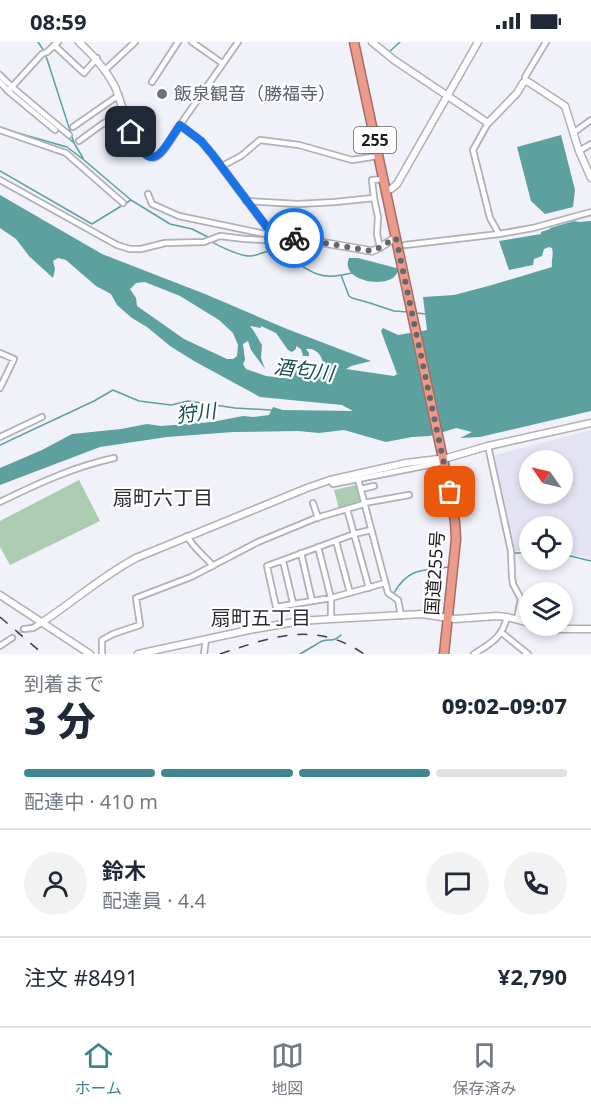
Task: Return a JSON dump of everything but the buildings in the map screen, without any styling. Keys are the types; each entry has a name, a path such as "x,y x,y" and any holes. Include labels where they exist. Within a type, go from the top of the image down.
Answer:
{"highway":[{"name":"255","path":"354,42 443,461"},
{"name":"国道255号","path":"443,461 452,502 456,539 444,654"}],"street":[{"path":"79,42 97,58 105,70 119,95 135,141 142,152 152,158 159,155 238,42"},
{"path":"105,70 135,42"},
{"path":"152,82 178,42"},
{"path":"192,42 222,63"},
{"path":"372,42 394,60 488,123"},
{"path":"499,234 490,218 473,150 488,123 517,93 546,42"},
{"path":"385,191 397,184 476,43"},
{"path":"10,89 56,44 84,73 97,58"},
{"path":"0,75 10,89"},
{"path":"525,81 564,105 579,151 591,178"},
{"path":"0,82 69,135"},
{"path":"73,127 119,95"},
{"path":"79,141 124,110"},
{"path":"47,120 55,130"},
{"path":"573,133 591,120"},
{"path":"180,125 201,141 272,234 372,251 380,249 396,238"},
{"path":"0,130 66,153 123,203"},
{"path":"222,166 241,156 260,140 299,145 352,160 378,156"},
{"path":"579,151 591,144"},
{"path":"380,249 372,180 383,179"},
{"path":"0,180 117,245 130,249 141,249 165,243 210,240 220,236 266,240 282,236"},
{"path":"148,194 152,204 179,216 266,234 270,231"},
{"path":"246,201 298,204 374,198"},
{"path":"405,245 533,228 591,212"},
{"path":"0,353 14,359 0,388"},
{"path":"0,437 42,417"},
{"path":"330,480 333,484 443,461 488,446 591,423"},
{"path":"138,654 300,621 422,614 448,619 485,616 517,620 521,599 513,584 511,551 488,446"},
{"path":"0,502 42,481 114,459"},
{"path":"24,628 33,628 62,610 122,565 307,488 352,474 406,463 443,461"},
{"path":"358,479 388,593 398,600 401,616"},
{"path":"361,489 375,486"},
{"path":"102,654 102,640 140,625 136,598 191,577 258,542 318,518 364,503 408,495"},
{"path":"312,503 318,518"},
{"path":"347,509 369,588"},
{"path":"371,530 267,566 276,606 331,598 385,583"},
{"path":"187,536 192,546 213,566"},
{"path":"336,541 350,593"},
{"path":"318,547 331,598 332,619"},
{"path":"301,554 312,601"},
{"path":"283,561 293,603"},
{"path":"0,595 90,654"},
{"path":"474,654 502,633 507,617"},
{"path":"573,629 591,629"},
{"path":"502,633 528,654"},
{"path":"0,646 12,638"},
{"path":"204,654 206,639"}],"shaded area":[{"path":"591,430 591,559 573,554 573,516 519,516 519,551 515,551 494,455"}],"green space":[{"path":"79,480 100,521 10,565 0,547 0,521"},
{"path":"356,485 361,503 339,509 334,490"}],"water":[{"path":"561,135 575,190 573,207 545,214 531,201 517,147"},
{"name":"酒匂川","path":"0,195 102,254 371,361 346,369 394,376 397,374 381,331 383,328 398,335 427,330 423,297 454,295 552,267 553,251 549,247 544,249 542,256 534,259 533,265 509,270 499,241 541,234 550,228 574,221 591,221 591,411 480,437 460,438 472,432 456,428 430,436 386,442 344,430 319,433 233,432 167,437 100,447 0,485 0,468 72,434 147,424 161,426 269,415 273,407 283,410 353,411 342,405 260,397 170,346 132,318 117,305 111,294 96,286 66,260 58,258 53,261 55,269 53,278 29,256 16,239 0,228","holes":["145,282 180,296 219,320 233,333 238,345 237,356 227,359 184,339 137,306 136,298 130,289 136,283","250,326 261,328 261,326 276,333 292,352 296,346 301,349 303,356 309,356 306,349 316,351 322,360 323,367 302,363 292,375 289,373 287,375 292,379 266,376 246,369 243,364 245,360 243,344 248,341 251,350 265,369 261,358 262,345"]},
{"path":"349,258 358,258 400,269 394,277 388,280 372,282 356,277 350,272"}],"waterway":[{"path":"38,42 44,51"},
{"path":"389,52 400,42"},
{"path":"46,56 74,143 83,158"},
{"path":"0,78 39,113"},
{"path":"56,128 73,142"},
{"path":"4,129 67,147 131,200 170,224 192,229 208,237"},
{"path":"0,171 92,224 131,200"},
{"path":"211,241 246,256 269,251 279,252 319,275 341,275 349,296 352,298 394,311 408,312"},
{"path":"342,275 352,273"},
{"path":"416,313 426,314"},
{"name":"狩川","path":"0,445 113,390 139,401 171,405 188,401 235,408 271,410"},
{"path":"514,553 519,553"},
{"path":"573,557 591,561"},
{"path":"394,593 405,579 417,572 449,567"},
{"path":"300,654 322,641 334,640 341,635"}],"tunnel":[{"path":"12,638 24,629"}],"railway":[{"path":"0,617 43,654"},
{"path":"220,654 257,642 293,635 328,637 364,654"}],"way so far":[{"path":"294,238 372,251 380,249 396,238 450,492"}],"place":[{"name":"飯泉観音（勝福寺）","path":"162,94"}],"district":[{"name":"扇町六丁目","path":"163,498"},
{"name":"扇町五丁目","path":"261,618"}],"route":[{"path":"131,132 142,152 152,158 159,155 180,125 201,141 212,154 272,234 294,238"}]}
